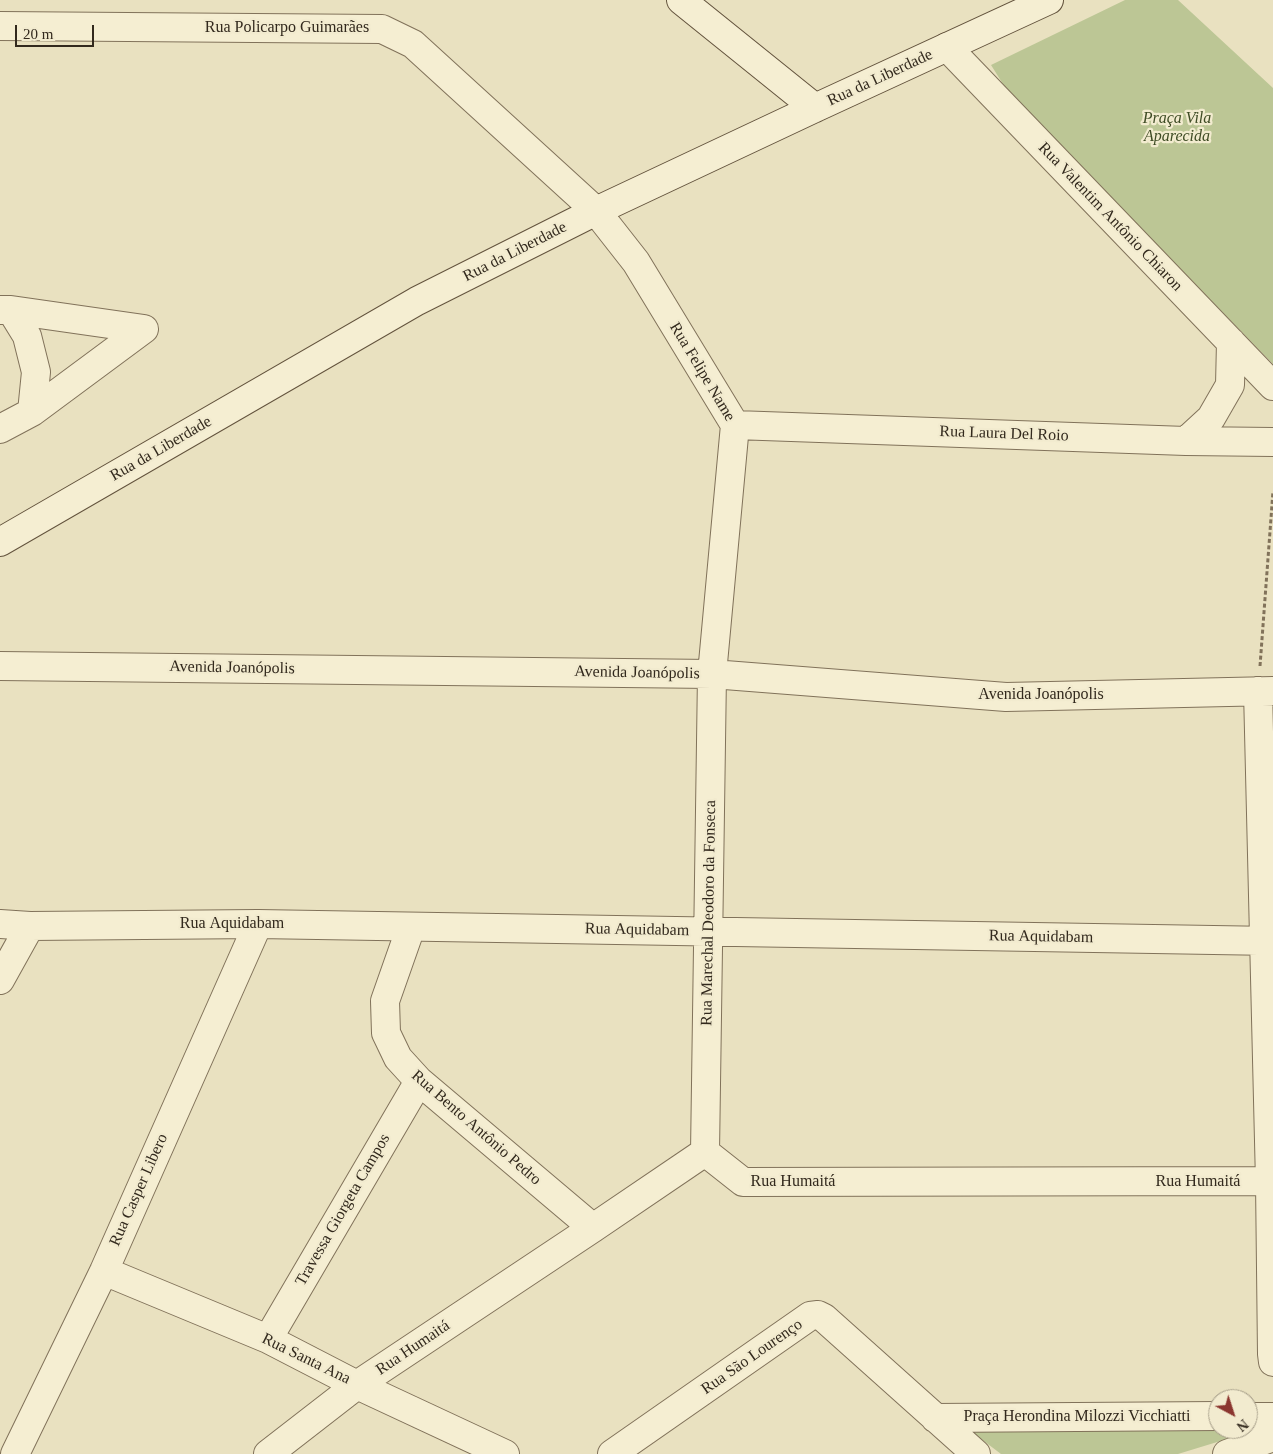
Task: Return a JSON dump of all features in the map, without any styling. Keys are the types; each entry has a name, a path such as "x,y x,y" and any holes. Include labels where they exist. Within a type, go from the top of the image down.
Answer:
{"street":[{"path":"681,0 815,108"},
{"name":"Rua da Liberdade","path":"0,542 417,301 596,211 1049,0"},
{"name":"Rua Policarpo Guimarães","path":"0,26 382,29 413,44 596,211"},
{"name":"Rua Valentim Antônio Chiaron","path":"947,47 1273,386"},
{"name":"Rua Felipe Name","path":"596,211 636,262 735,425 712,674"},
{"path":"0,429 32,412 144,329 6,310"},
{"path":"6,310 27,336 36,372 32,412"},
{"path":"1186,441 1211,418 1230,385 1231,342"},
{"name":"Rua Laura Del Roio","path":"735,425 1186,441 1273,442"},
{"name":"Avenida Joanópolis","path":"0,666 712,674 1006,697 1265,691"},
{"name":"Rua Marechal Deodoro da Fonseca","path":"705,1152 712,674"},
{"path":"1265,691 1273,1362"},
{"name":"Rua Aquidabam","path":"0,924 30,926 258,924 1268,941"},
{"name":"Rua Casper Libero","path":"15,1454 104,1271 258,924"},
{"path":"0,980 30,926"},
{"name":"Rua Bento Antônio Pedro","path":"411,927 385,1000 386,1033 398,1058 419,1081 593,1228"},
{"name":"Travessa Giorgeta Campos","path":"268,1339 419,1081"},
{"name":"Rua Humaitá","path":"268,1454 357,1385 705,1152 743,1182 1272,1181"},
{"name":"Rua Santa Ana","path":"104,1271 268,1339 357,1385 505,1454"},
{"name":"Rua São Lourenço","path":"612,1454 810,1316 818,1315 824,1318 976,1454"},
{"name":"Praça Herondina Milozzi Vicchiatti","path":"935,1418 1208,1416"},
{"path":"1258,1417 1273,1417"},
{"path":"1227,1454 1273,1437"}],"path":[{"path":"1265,691 1273,492"}],"green space":[{"name":"Praça Vila Aparecida","path":"1125,0 1178,0 1273,88 1273,364 1008,92 991,65"},
{"path":"968,1429 1208,1429 1208,1439 1227,1439 1178,1454 1001,1454"}]}
